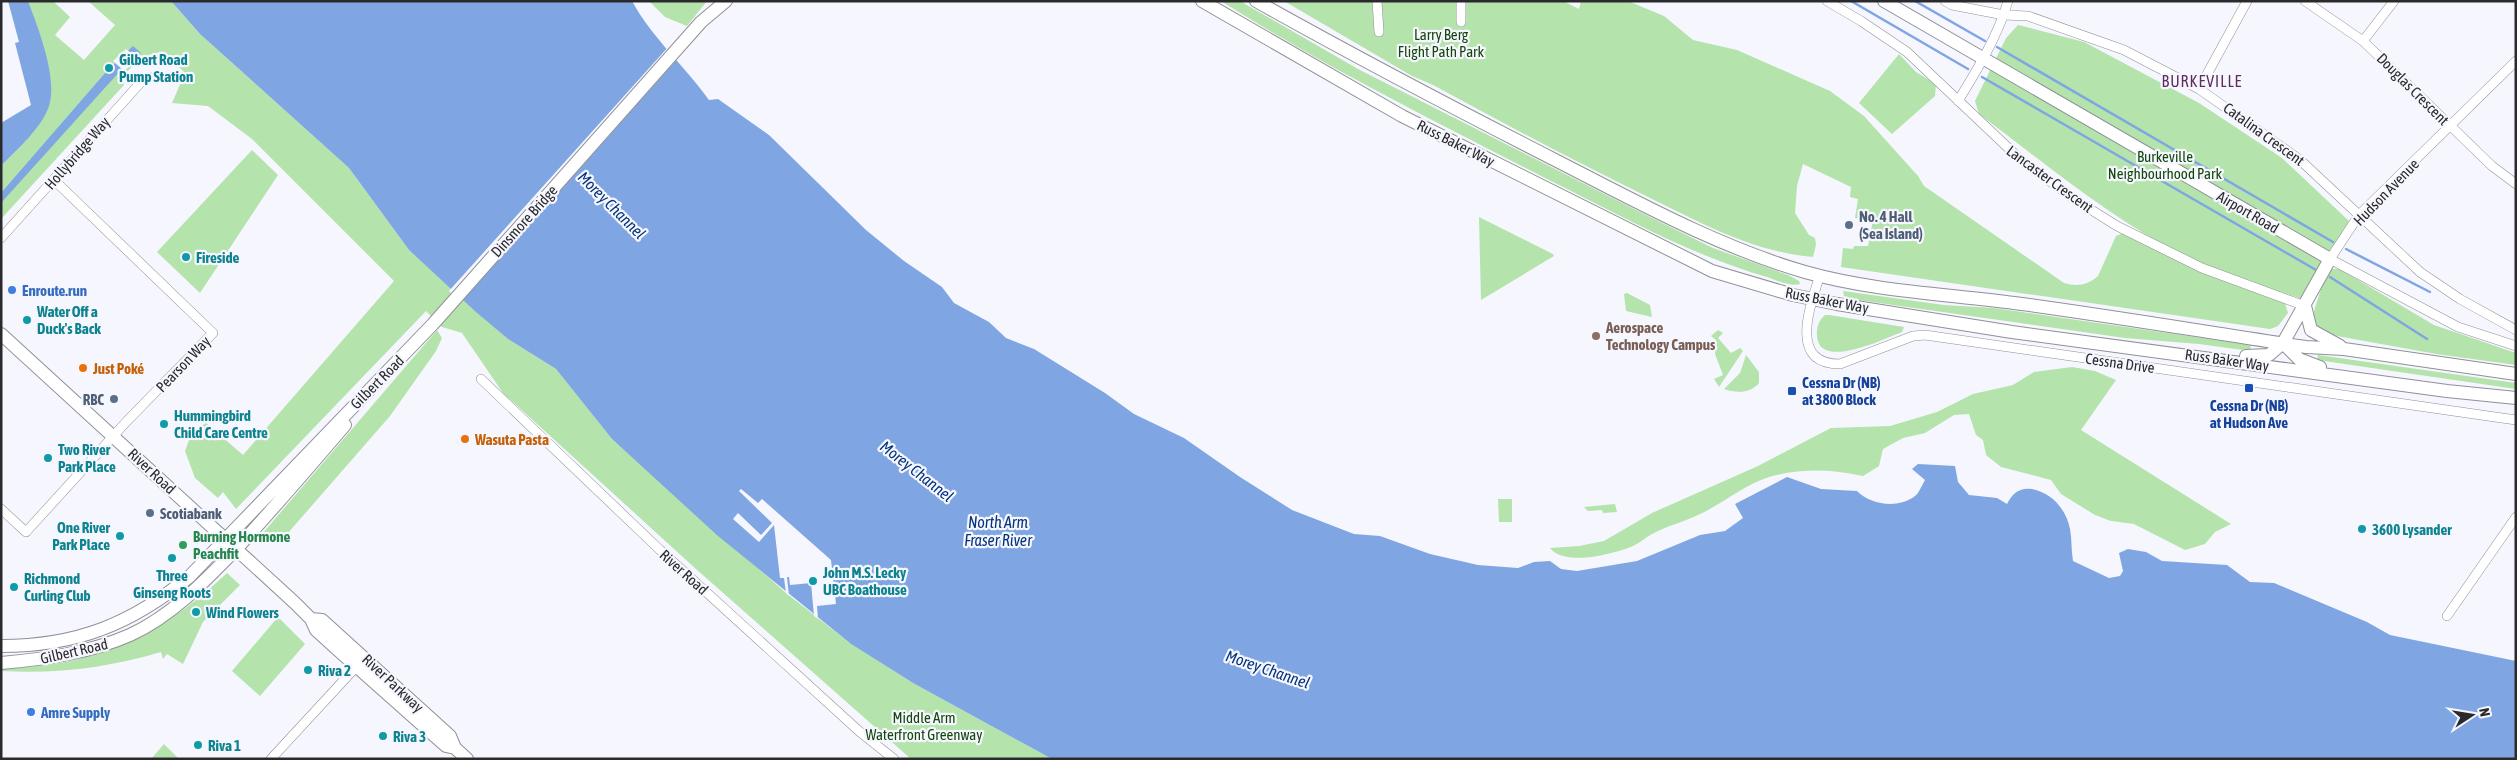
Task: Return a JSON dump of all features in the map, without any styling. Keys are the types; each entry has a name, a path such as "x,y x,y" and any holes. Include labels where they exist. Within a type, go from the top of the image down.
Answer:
{"main road":[{"path":"705,18 716,1"},
{"path":"705,18 726,1"},
{"name":"Russ Baker Way","path":"1202,1 1402,116 1712,271 1813,299 2012,332 2336,374 2447,391 2516,398"},
{"name":"Russ Baker Way","path":"1256,1 1383,72 1655,212 1724,243 1820,275 1933,295 2020,303 2284,343 2344,349 2516,374"},
{"name":"Airport Road","path":"1884,1 2330,259"},
{"name":"Dinsmore Bridge","path":"406,352 705,18"},
{"name":"Hudson Avenue","path":"2284,343 2330,259"},
{"path":"2305,306 2311,330 2344,349"},
{"name":"River Road","path":"1,334 114,435 236,549"},
{"path":"2149,349 2178,347 2262,357 2269,355 2284,343 2299,359 2336,374"},
{"name":"Gilbert Road","path":"1,646 26,646 72,638 124,620 157,602 189,577 406,352"},
{"name":"Gilbert Road","path":"1,663 72,654 95,648 131,635 160,618 212,575 289,491 406,352"},
{"name":"River Parkway","path":"236,549 312,619 316,630 356,667 446,746 455,748"},
{"name":"River Parkway","path":"312,619 322,620 359,652 450,736 455,748"},
{"path":"455,748 467,759"}],"street":[{"path":"1378,1 1379,32"},
{"path":"1461,1 1461,22"},
{"name":"Lancaster Crescent","path":"1827,1 1907,52 2021,160 2074,199 2117,226 2202,268 2305,306"},
{"name":"Catalina Crescent","path":"1945,1 1952,5 2004,15 2028,16 2124,50 2199,88 2299,159 2420,272 2438,285 2516,330"},
{"path":"1958,101 1982,59 2004,15 2008,1"},
{"path":"2199,88 2247,1"},
{"name":"Douglas Crescent","path":"2305,1 2363,41 2408,82 2492,166 2516,184"},
{"path":"2363,41 2394,1"},
{"name":"Hudson Avenue","path":"2330,259 2359,215 2516,61"},
{"name":"Hollybridge Way","path":"1,238 144,79 158,76"},
{"name":"Pearson Way","path":"1,509 26,532 114,435 213,333 54,180"},
{"name":"Airport Road","path":"2330,259 2458,327 2516,346"},
{"name":"Cessna Drive","path":"1820,275 1806,331 1807,344 1821,360 1830,364 1840,364 1913,336 1925,335 2516,420"},
{"name":"River Road","path":"481,379 660,550 860,732 894,759"},
{"path":"2447,616 2516,517"},
{"path":"271,759 356,667"}],"green space":[{"name":"Middle Arm Waterfront Greenway","path":"28,1 53,1 70,17 55,35 84,60 115,25 88,1 171,1 200,34 349,168 409,250 508,339 556,369 612,439 786,593 851,644 913,683 1052,759 911,759 696,569 503,393 462,333 442,327 426,311 236,509 223,492 218,498 195,478 185,451 192,432 206,423 243,455 394,281 252,139 208,106 172,103 185,73 165,53 153,53 142,60 137,60 124,76 124,85 1,219 1,166 20,147 45,115 49,71"},
{"path":"649,1 707,1 687,26 665,17"},
{"path":"1221,1 1240,1 1358,69 1648,216 1713,248 1788,275 1799,281 1800,284 1784,283 1737,268 1653,232 1380,93"},
{"name":"Larry Berg Flight Path Park","path":"1284,1 1563,1 1579,9 1581,1 1628,1 1664,16 1693,40 1737,50 1830,91 1864,116 1918,176 1924,186 2064,283 2082,284 2098,276 2116,236 2123,233 2285,303 2288,313 2278,326 2270,329 1841,267 1843,248 1853,249 1854,246 1868,246 1873,220 1855,218 1858,199 1850,197 1851,187 1803,164 1797,186 1795,213 1809,235 1815,238 1816,245 1813,257 1769,249 1706,225 1592,169 1433,85 1412,76"},
{"name":"Burkeville Neighbourhood Park","path":"2018,25 2084,42 2199,103 2282,158 2349,221 2306,296 2299,298 2235,278 2198,263 2169,248 2085,194 1979,114 1975,101 2006,38"},
{"path":"1899,54 1916,72 1936,84 1935,96 1892,134 1859,103"},
{"path":"252,150 278,175 200,293 157,252"},
{"path":"1479,217 1553,254 1554,256 1481,300"},
{"path":"2332,269 2339,269 2434,325 2516,353 2516,365 2436,354 2326,334 2317,329 2312,317 2322,286"},
{"path":"1843,291 1944,305 1994,308 2251,345 2250,351 2199,344 2125,338 1851,299 1844,296"},
{"path":"1627,293 1650,305 1652,317 1626,311 1624,294"},
{"path":"1825,315 1904,327 1902,332 1869,345 1841,352 1829,351 1821,346 1817,336 1818,324"},
{"path":"437,330 442,338 436,351 390,416 281,541 256,541"},
{"path":"1718,330 1723,333 1718,338 1731,353 1740,348 1743,351 1719,387 1714,379 1723,375 1715,354 1716,340 1711,336"},
{"path":"1746,355 1759,372 1759,383 1755,387 1743,392 1724,389 1740,373"},
{"path":"2318,355 2516,383 2516,389 2317,360"},
{"path":"2072,367 2095,371 2116,380 2081,430 2231,524 2215,532 2205,544 2185,550 2134,524 2111,521 2095,515 2061,494 2051,480 2001,467 1986,455 1983,440 1976,435 1969,414 1954,415 1925,433 1903,438 1883,449 1879,466 1863,476 1816,470 1781,474 1760,480 1707,511 1657,531 1636,545 1625,549 1602,555 1577,558 1557,554 1550,548 1579,546 1604,541 1652,513 1758,466 1831,428 1890,426 1937,412 1973,394 2013,385 2034,372"},
{"path":"1498,499 1512,499 1512,522 1499,522"},
{"path":"1615,504 1617,512 1588,511 1584,507"},
{"path":"227,573 240,585 203,622 183,664 167,654 163,659 161,652 141,658 82,669 43,672 1,671 1,668 18,668 64,662 91,656 116,647 163,623 206,592"},
{"path":"278,617 305,644 260,696 232,671"},
{"path":"164,744 179,759 151,759"}],"water":[{"path":"8,1 28,1 46,53 51,81 51,94 49,106 41,122 1,166 1,123 31,105 15,43 19,42"},
{"name":"North Arm Fraser River","path":"171,1 632,1 659,40 709,100 718,99 769,135 866,230 904,261 942,287 954,303 989,322 1006,338 1034,349 1105,393 1134,414 1184,438 1292,510 1354,534 1380,536 1430,554 1478,565 1518,568 1534,562 1550,561 1561,569 1577,571 1637,561 1700,535 1725,531 1743,518 1735,504 1787,477 1821,489 1857,491 1870,500 1893,504 1908,500 1919,491 1925,480 1912,469 1918,464 1955,466 1958,482 1969,495 1997,498 2007,504 2016,492 2023,489 2032,489 2052,498 2068,522 2071,533 2073,561 2109,578 2120,576 2123,571 2119,553 2128,549 2146,552 2162,561 2227,565 2250,582 2274,583 2367,622 2390,635 2516,661 2516,759 1052,759 913,683 851,644 718,536 612,439 556,369 508,339 409,250 349,168 200,34"},
{"path":"133,46 141,53 121,70 1,203 1,193 106,72"}],"pier":[{"path":"669,46 679,57 461,302 449,291"},
{"path":"126,49 138,59 124,71 113,61"},
{"path":"741,489 758,503 762,499 831,560 836,604 817,606 818,619 814,616 811,583 790,585 789,577 787,577 789,596 786,593 784,578 780,578 774,525 759,542 733,519 738,513 761,535 772,523 739,491"}],"waterway":[{"path":"1851,1 1968,69"},
{"path":"1915,1 1985,41"},
{"path":"1997,47 2333,242"},
{"path":"1982,77 2316,270"},
{"path":"2346,249 2430,292"},
{"path":"2330,277 2427,339"}],"place":[{"name":"Gilbert Road Pump Station","path":"109,68"},
{"name":"No. 4 Hall (Sea Island)","path":"1849,225"},
{"name":"Fireside","path":"186,257"},
{"name":"Enroute.run","path":"12,290"},
{"name":"Water Off a Duck's Back","path":"27,320"},
{"name":"Aerospace Technology Campus","path":"1596,336"},
{"name":"Just Poké","path":"83,368"},
{"name":"Cessna Dr (NB) at Hudson Ave","path":"2249,388"},
{"name":"Cessna Dr (NB) at 3800 Block","path":"1792,391"},
{"name":"RBC","path":"114,399"},
{"name":"Hummingbird Child Care Centre","path":"164,424"},
{"name":"Wasuta Pasta","path":"465,439"},
{"name":"Two River Park Place","path":"48,458"},
{"name":"Scotiabank","path":"150,513"},
{"name":"3600 Lysander","path":"2362,529"},
{"name":"One River Park Place","path":"120,536"},
{"name":"Burning Hormone Peachfit","path":"183,545"},
{"name":"Three Ginseng Roots","path":"172,558"},
{"name":"John M.S. Lecky UBC Boathouse","path":"813,581"},
{"name":"Richmond Curling Club","path":"14,587"},
{"name":"Wind Flowers","path":"196,612"},
{"name":"Riva 2","path":"308,670"},
{"name":"Amre Supply","path":"31,712"},
{"name":"Riva 3","path":"383,736"},
{"name":"Riva 1","path":"198,745"}],"district":[{"name":"BURKEVILLE","path":"2202,81"}],"water label":[{"name":"Morey Channel","path":"612,205"},
{"name":"Morey Channel","path":"917,471"},
{"name":"Morey Channel","path":"1268,669"}]}
